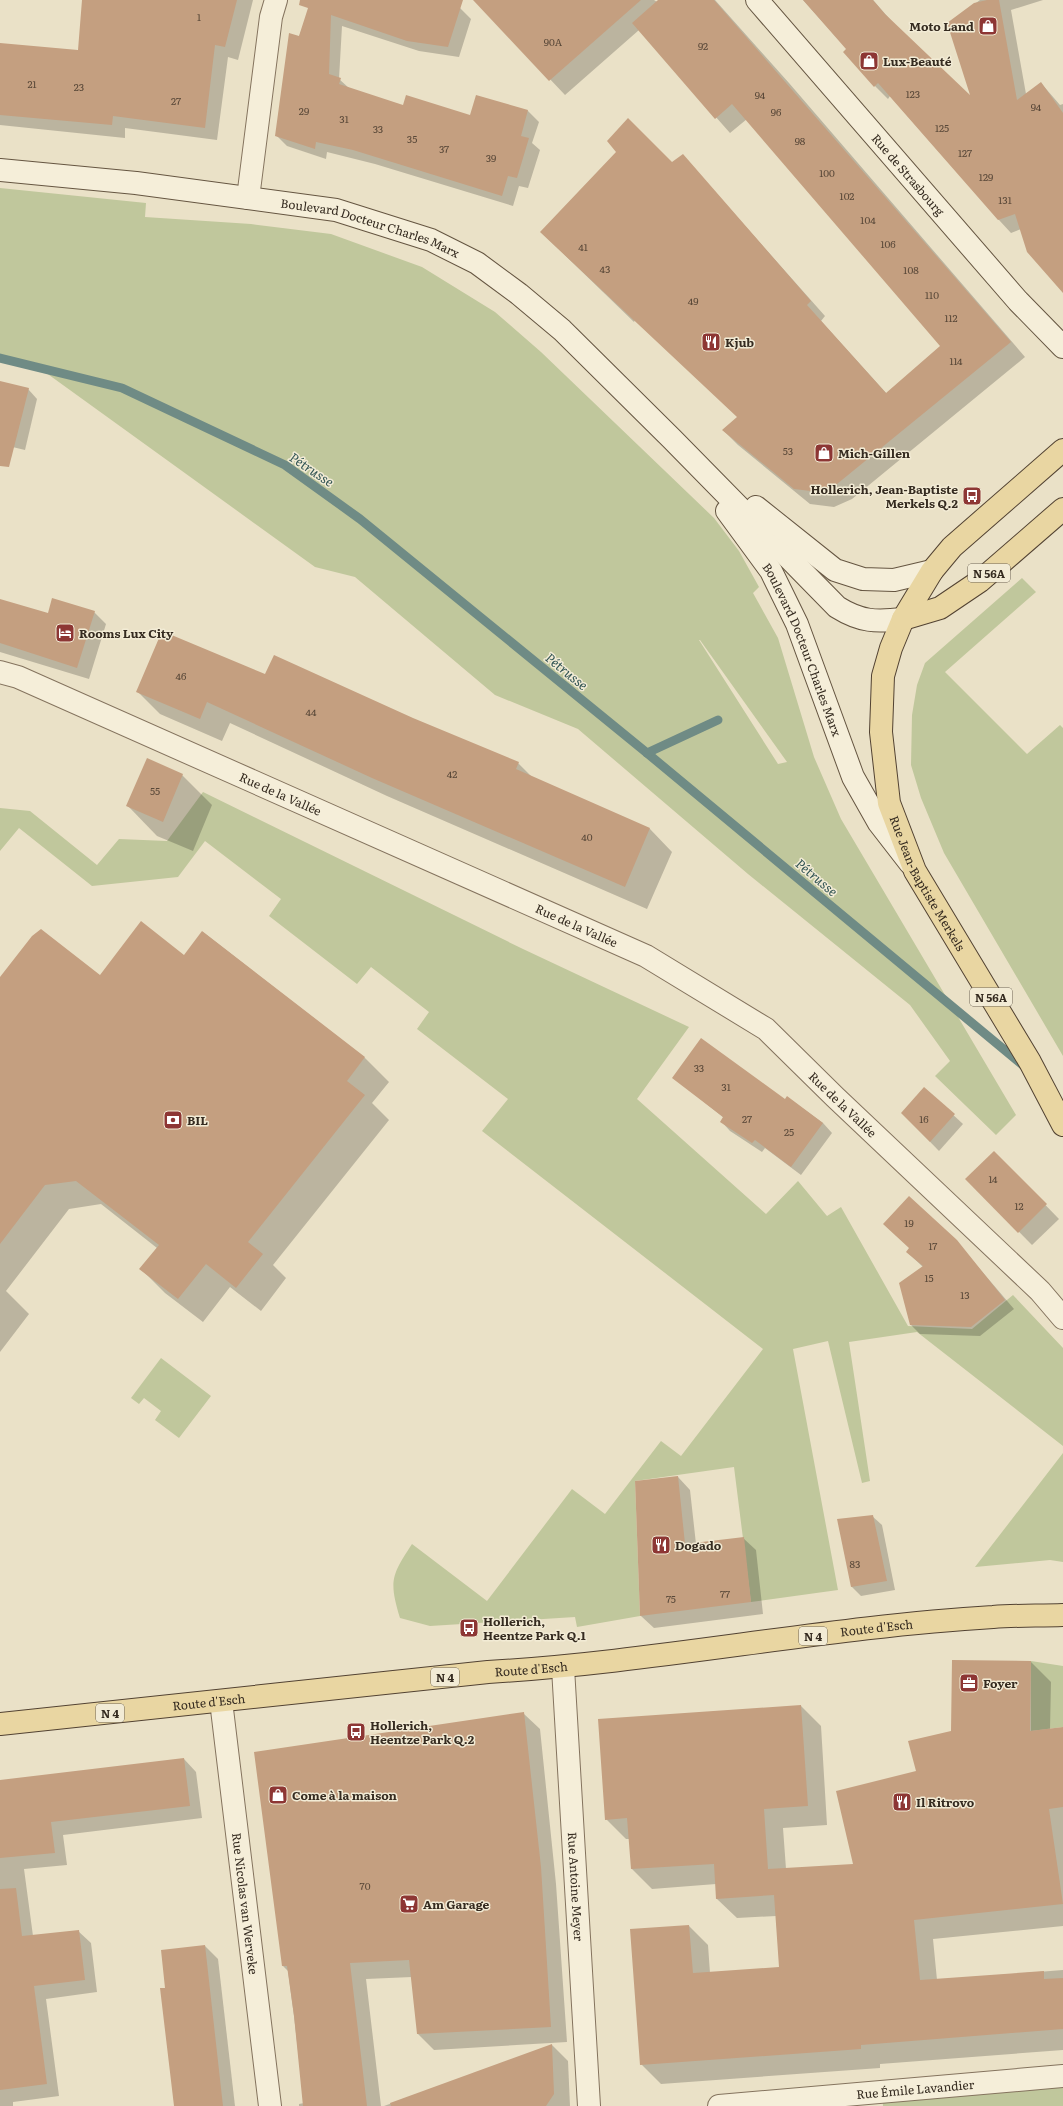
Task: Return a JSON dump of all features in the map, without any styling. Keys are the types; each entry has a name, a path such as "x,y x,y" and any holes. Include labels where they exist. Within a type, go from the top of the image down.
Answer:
{"main road":[{"name":"Rue Jean-Baptiste Merkels","path":"1063,450 952,547 932,571 904,620 891,648 884,676 881,732 889,804 915,871 1030,1062 1063,1125"},
{"name":"N 56A","path":"904,620 940,608 974,585 1063,509"},
{"name":"Route d'Esch","path":"0,1724 488,1672 563,1668 927,1622 995,1617 1063,1616"}],"street":[{"path":"248,198 271,17 276,0"},
{"name":"Rue de Strasbourg","path":"757,0 1031,316 1063,347"},
{"name":"Boulevard Docteur Charles Marx","path":"0,170 136,183 336,210 431,240 476,263 519,294 562,330 838,607 853,617 877,622 904,620"},
{"name":"Boulevard Docteur Charles Marx","path":"672,439 835,570 863,579 894,580 932,571"},
{"name":"Boulevard Docteur Charles Marx","path":"672,439 771,571 797,624 853,777 879,823 915,871"},
{"name":"Rue de la Vallée","path":"0,672 18,677 646,956 660,964 766,1029 835,1097 1040,1291 1063,1318"},
{"name":"Rue Antoine Meyer","path":"563,1668 589,2106"},
{"name":"Rue Nicolas van Werveke","path":"221,1701 270,2106"},
{"name":"Rue Émile Lavandier","path":"719,2106 1063,2076"}],"green space":[{"path":"0,188 146,203 145,217 251,224 331,234 422,267 495,312 541,352 714,518 739,551 759,587 753,593 778,638 814,757 841,819 1016,1115 996,1135 935,1076 950,1061 910,1005 748,874 578,729 495,695 355,577 315,567 38,367 0,358","holes":["700,640 787,762 778,764"]},
{"path":"1022,578 1036,592 945,672 1027,754 1060,725 1063,728 1063,1056 944,853 921,798 911,765 912,715 917,685 925,663"},
{"path":"203,792 523,949 689,1027 637,1099 766,1214 798,1181 827,1216 841,1207 908,1326 972,1329 1013,1295 1063,1348 1063,1446 917,1332 849,1342 870,1481 862,1483 828,1341 793,1349 838,1590 751,1602 734,1467 635,1481 640,1616 577,1627 575,1617 430,1626 400,1618 394,1595 394,1579 400,1564 412,1544 487,1601 572,1489 605,1514 661,1441 681,1456 763,1349 482,1131 508,1099 417,1029 429,1012 371,967 357,984 269,916 281,899 205,841 178,877 92,886 19,828 0,851 0,808 30,811 97,865 119,839 167,841"},
{"path":"161,1358 211,1396 179,1438 155,1420 161,1411 144,1398 139,1404 131,1398"},
{"path":"1063,1453 1063,1562 1050,1560 975,1567"},
{"path":"1031,1661 1063,1666 1063,1727 1031,1731"},
{"path":"1063,2076 1063,2106 883,2106 882,2092"}],"building":[{"path":"82,0 237,0 225,47 215,45 205,128 113,116 112,125 0,115 0,43 78,50"},
{"path":"300,0 463,0 448,47 407,41 331,15 329,74 341,78 339,84 403,105 406,95 470,115 476,95 528,110 521,136 529,138 517,178 508,176 502,196 353,150 316,142 315,149 275,136 289,33 299,36 308,8 299,5"},
{"path":"473,0 641,0 549,81"},
{"path":"658,0 714,0 1011,342 837,484 819,492 794,489 722,430 737,417 540,232 616,152 607,141 628,118 672,162 683,154 811,301 807,305 886,393 940,346 732,104 715,119 632,23"},
{"path":"803,0 873,0 885,14 970,95 947,23 974,3 987,0 999,0 1017,100 1041,82 1063,113 1063,293 1027,252 1015,214 998,220 878,83 874,87 843,52 846,49"},
{"path":"0,381 29,388 9,467 0,466"},
{"path":"52,598 95,611 77,668 0,643 0,599 48,613"},
{"path":"162,631 265,674 274,655 413,718 519,762 516,769 650,828 625,887 372,778 207,702 200,719 136,692"},
{"path":"147,758 183,774 163,822 126,806"},
{"name":"BIL","path":"141,921 184,955 202,931 365,1057 347,1081 365,1095 248,1242 263,1254 236,1288 206,1264 178,1299 139,1269 159,1245 76,1181 45,1185 0,1244 0,977 32,936 41,929 100,975"},
{"path":"701,1038 785,1099 787,1096 823,1123 791,1167 755,1140 752,1143 720,1122 723,1117 672,1078"},
{"path":"924,1087 955,1114 930,1142 901,1113"},
{"path":"994,1151 1047,1204 1018,1233 965,1179"},
{"path":"909,1196 957,1240 1005,1300 971,1327 910,1325 899,1283 923,1266 906,1252 909,1248 883,1224"},
{"name":"Dogado","path":"678,1476 685,1544 744,1537 751,1602 640,1616 635,1481"},
{"path":"873,1515 887,1581 851,1587 837,1519"},
{"path":"952,1660 1031,1661 1030,1731 1063,1727 1063,1807 1049,1809 1063,1904 914,1920 920,1980 1044,1971 1044,1979 1063,1978 1063,2029 861,2045 861,2049 640,2065 630,1929 689,1925 693,1973 779,1967 774,1895 716,1899 714,1864 631,1869 627,1818 605,1820 598,1719 801,1705 808,1806 764,1809 768,1869 853,1864 836,1791 916,1771 908,1741 951,1731"},
{"name":"Am Garage","path":"524,1712 541,1867 551,2027 417,2034 409,1960 350,1963 367,2106 303,2106 294,2016 287,1966 282,1966 254,1752"},
{"path":"184,1758 190,1806 51,1822 55,1853 0,1858 0,1780"},
{"path":"16,1888 22,1936 79,1930 85,1980 34,1986 47,2084 0,2090 0,1889"},
{"path":"205,1945 223,2106 174,2106 160,1988 165,1988 161,1950"},
{"path":"552,2044 554,2094 546,2106 391,2106 390,2103"}],"waterway":[{"name":"Pétrusse","path":"0,358 122,388 285,465 360,519 647,753 1025,1067"},
{"path":"647,753 718,720"}],"place":[{"name":"Moto Land","path":"988,26"},
{"name":"Lux-Beauté","path":"869,61"},
{"name":"Kjub","path":"711,342"},
{"name":"Mich-Gillen","path":"824,453"},
{"name":"Hollerich, Jean-Baptiste Merkels Q.2","path":"972,496"},
{"name":"Rooms Lux City","path":"65,633"},
{"name":"BIL","path":"173,1120"},
{"name":"Dogado","path":"661,1545"},
{"name":"Hollerich, Heentze Park Q.1","path":"469,1628"},
{"name":"Foyer","path":"969,1683"},
{"name":"Hollerich, Heentze Park Q.2","path":"356,1732"},
{"name":"Come à la maison","path":"278,1795"},
{"name":"Il Ritrovo","path":"902,1802"},
{"name":"Am Garage","path":"409,1904"}]}
